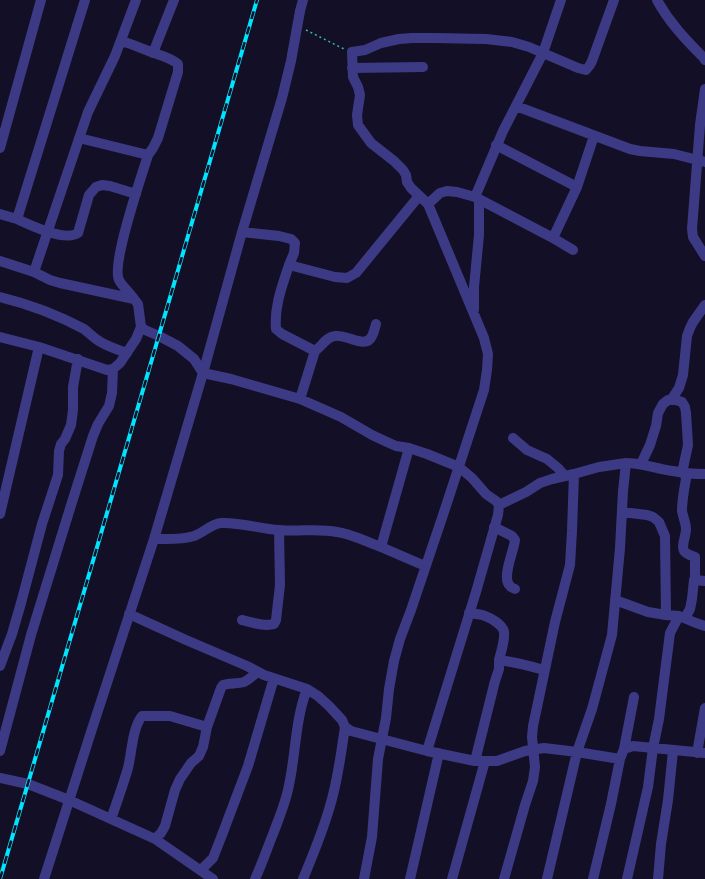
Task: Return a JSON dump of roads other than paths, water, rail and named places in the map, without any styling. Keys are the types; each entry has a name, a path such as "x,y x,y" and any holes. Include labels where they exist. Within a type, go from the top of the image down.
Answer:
{"street":[{"path":"0,148 41,0"},
{"path":"17,219 84,0"},
{"path":"34,272 88,112 115,56 136,0"},
{"path":"153,53 174,0"},
{"path":"44,879 90,732 154,539 203,373 242,232 282,98 303,0"},
{"path":"474,313 474,287 479,235 477,199 502,131 543,53 561,0"},
{"path":"364,879 372,836 378,759 386,718 396,648 411,610 484,390 488,370 488,354 484,338 474,313 428,204 411,188 407,182 406,175 403,170 371,143 358,125 357,115 360,95 353,77 352,52 365,50 381,43 400,39 486,39 512,42 529,47 586,70 590,66 614,0"},
{"path":"657,0 664,13 674,26 705,60"},
{"path":"0,337 78,359 107,370 113,369 120,363 136,339 141,327 138,304 119,280 117,272 118,263 136,194 148,155 158,138 178,64 174,60 121,40"},
{"path":"352,68 423,67"},
{"path":"705,89 700,125 702,161 692,229 693,237 705,256"},
{"path":"516,106 630,149 674,154 702,161"},
{"path":"553,238 576,187 594,136"},
{"path":"80,138 148,155"},
{"path":"496,145 576,187"},
{"path":"0,214 17,219 48,232 66,236 74,236 78,233 89,194 96,187 102,185 110,186 136,194"},
{"path":"428,204 440,193 447,191 477,199 574,250"},
{"path":"289,265 335,277 347,278 356,273 419,196"},
{"path":"242,232 279,236 291,239 295,243 294,253 280,291 275,319 276,329 282,334 315,351"},
{"path":"0,261 34,272 60,283 134,299"},
{"path":"0,297 24,304 72,323 86,330 96,339 110,347 127,353"},
{"path":"671,400 679,388 683,374 687,336 692,322 705,305"},
{"path":"300,399 315,351 320,348 328,338 343,336 364,342 368,341 372,337 376,324"},
{"path":"141,327 178,346 194,359 203,373 231,379 300,399 341,417 372,435 396,446 409,448 459,467 499,505"},
{"path":"0,514 38,347"},
{"path":"0,666 12,634 42,524 58,475 59,451 61,444 65,439 71,425 74,410 73,387 78,359"},
{"path":"0,751 31,635 69,509 93,436 98,424 109,406 112,393 113,369"},
{"path":"627,879 648,787 653,748 659,719 670,633 690,609 694,580 700,580 695,557 685,553 683,545 686,524 682,513 682,506 684,473 688,445 686,413 682,402 668,400 663,404 658,413 650,446 641,464"},
{"path":"513,438 527,450 547,460 569,475"},
{"path":"381,547 409,448"},
{"path":"499,505 526,492 540,483 599,467 626,463 641,464 684,473 705,474"},
{"path":"547,879 577,752 592,709 612,635 626,463"},
{"path":"504,879 533,781 533,726 555,622 570,565 572,531 569,475"},
{"path":"427,751 469,613 499,505"},
{"path":"622,512 647,515 653,517 659,522 665,536 666,614"},
{"path":"154,539 192,537 220,523 279,530 337,531 381,547 425,566"},
{"path":"494,527 512,536 515,540 507,574 509,586 515,589"},
{"path":"242,620 270,625 274,624 276,620 280,585 279,530"},
{"path":"615,600 648,612 682,617 705,626"},
{"path":"452,879 480,761 494,681 499,669 504,633 494,621 485,616 469,613"},
{"path":"129,614 258,672 307,689 318,696 351,731 427,751 480,761 496,761 532,749 544,748 620,759"},
{"path":"500,660 544,670"},
{"path":"155,839 165,826 175,790 180,779 191,763 199,756 203,747 218,693 223,685 245,682 258,672"},
{"path":"0,778 28,784 69,800 155,839 207,876 248,766 274,678"},
{"path":"254,879 260,868 283,808 289,786 299,716 307,689"},
{"path":"593,879 620,759 624,749 634,697"},
{"path":"624,749 633,746 701,753 698,743 705,708"},
{"path":"111,819 128,767 138,723 142,716 170,716 208,727"},
{"path":"303,879 321,834 330,806 335,788 346,727"},
{"path":"658,879 673,751"},
{"path":"410,879 439,753"}],"railway":[{"path":"0,879 257,0"}]}
